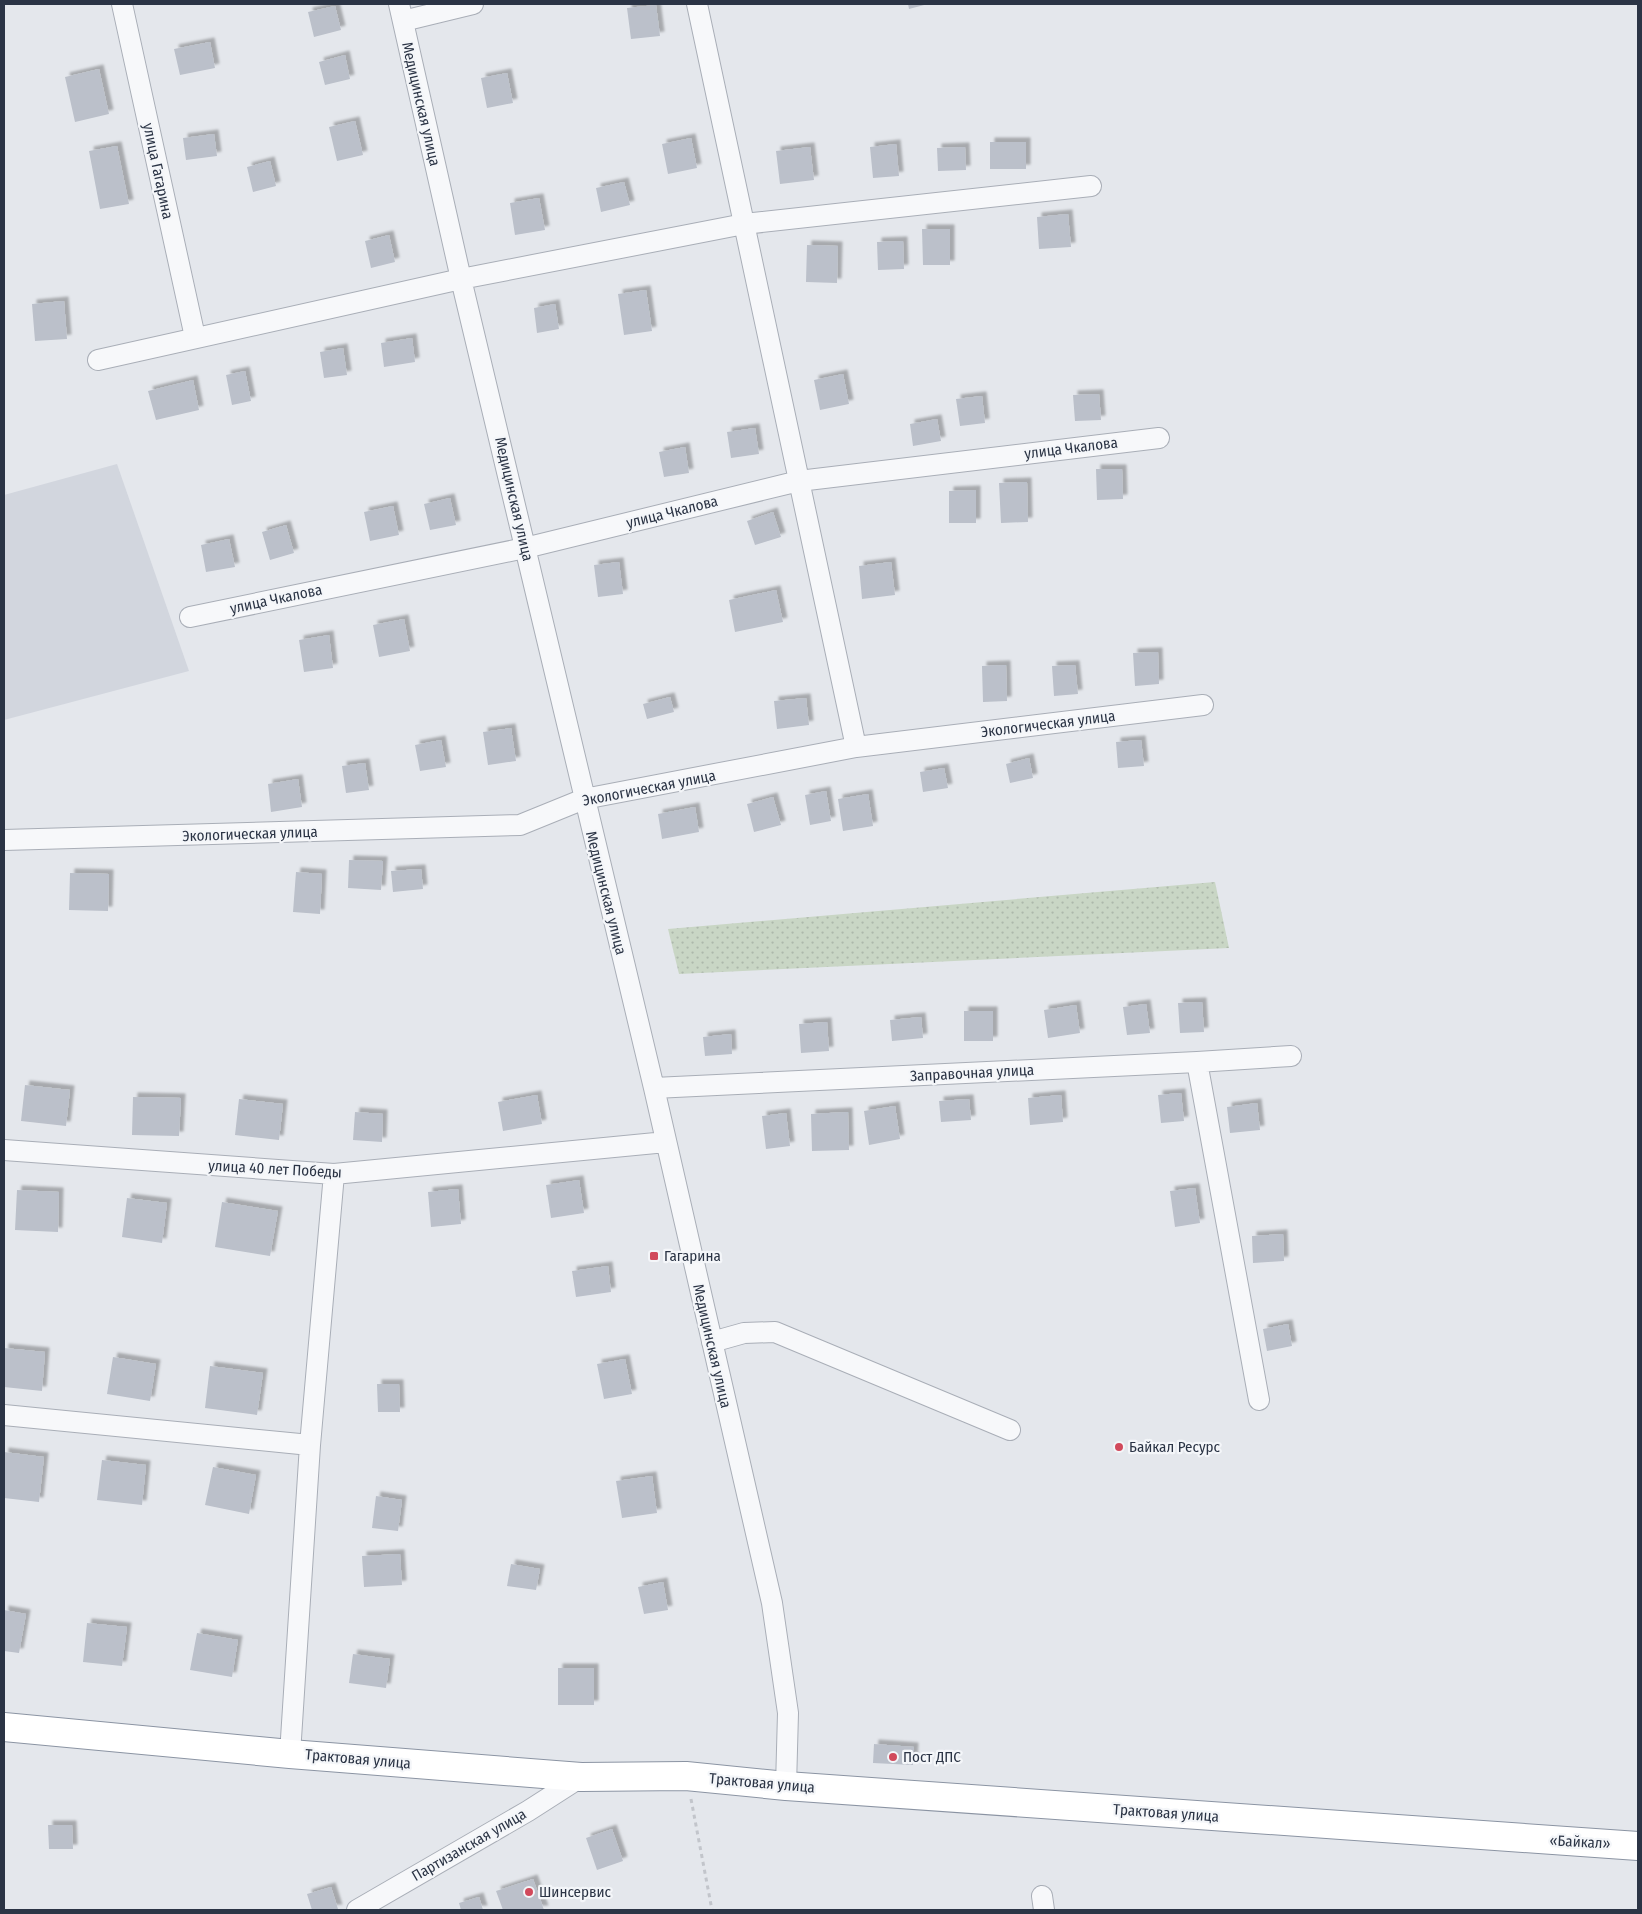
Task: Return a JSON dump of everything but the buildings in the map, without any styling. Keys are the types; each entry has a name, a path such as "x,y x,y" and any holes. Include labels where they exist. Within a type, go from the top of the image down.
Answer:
{"highway":[{"name":"Трактовая улица","path":"4,1727 290,1754 581,1777 686,1776 786,1786 1521,1839"},
{"name":"«Байкал»","path":"1521,1839 1638,1846"}],"street":[{"name":"улица Гагарина","path":"122,4 195,337"},
{"path":"401,12 473,4"},
{"path":"697,4 856,747"},
{"name":"Медицинская улица","path":"401,12 461,279 654,1088 772,1603 788,1713 786,1786"},
{"path":"98,360 461,279 744,224 1091,186"},
{"name":"улица Чкалова","path":"190,617 525,548 799,482 1159,438"},
{"name":"Экологическая улица","path":"4,840 520,825 584,799 856,747 1203,705"},
{"name":"Заправочная улица","path":"654,1088 1291,1056"},
{"path":"1197,1062 1259,1400"},
{"name":"улица 40 лет Победы","path":"4,1150 334,1174 666,1142"},
{"path":"290,1754 310,1445 334,1174"},
{"path":"712,1342 744,1333 774,1332 1010,1430"},
{"path":"4,1416 310,1445"},
{"name":"Партизанская улица","path":"356,1910 528,1811 581,1777"}],"path":[{"path":"686,1776 712,1910"}],"shaded area":[{"path":"117,464 189,671 4,720 4,495"}],"green space":[{"path":"1215,882 1229,948 679,974 668,929"}],"place":[{"name":"Гагарина","path":"654,1256"},
{"name":"Байкал Ресурс","path":"1119,1447"},
{"name":"Пост ДПС","path":"893,1757"},
{"name":"Шинсервис","path":"529,1892"}]}
